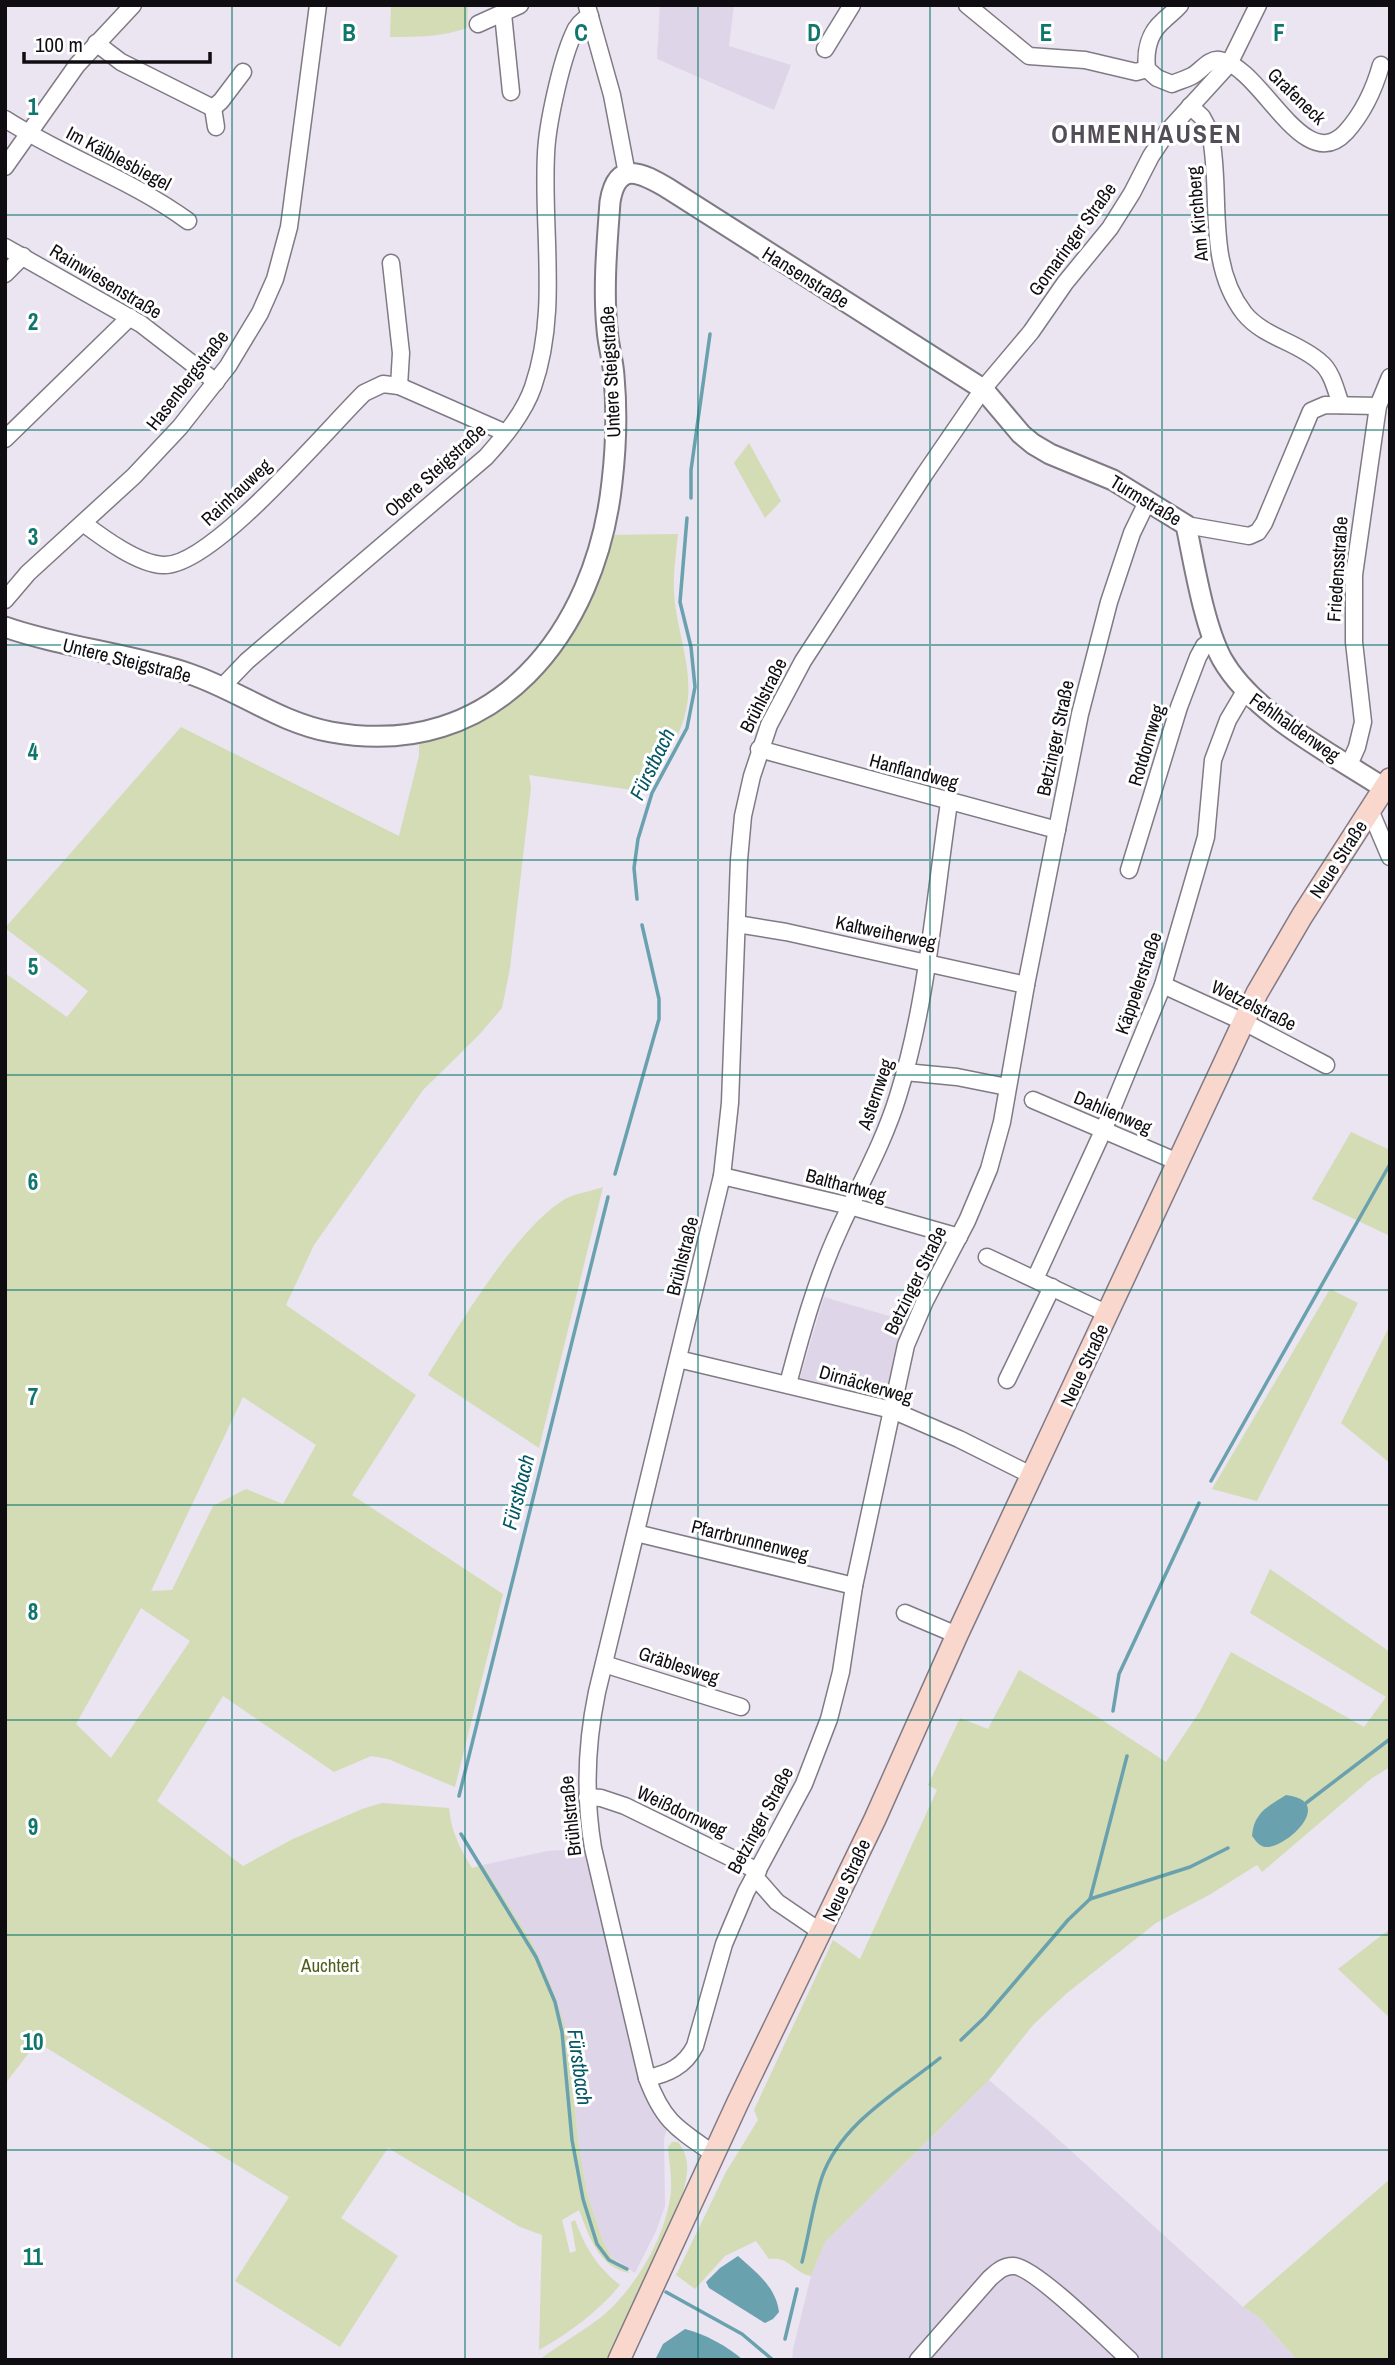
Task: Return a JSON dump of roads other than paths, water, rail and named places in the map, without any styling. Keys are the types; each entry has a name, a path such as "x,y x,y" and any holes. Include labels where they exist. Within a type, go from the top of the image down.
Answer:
{"main road":[{"name":"Neue Straße","path":"619,2360 714,2154 875,1819 957,1635 1244,1022 1282,949 1388,786"}],"street":[{"path":"5,167 61,86 96,43 133,5"},
{"name":"Hasenbergstraße","path":"5,600 28,573 150,460 216,383 260,313 284,253 293,204 318,5"},
{"path":"478,23 520,5"},
{"path":"825,49 852,5"},
{"path":"967,5 1029,56 1085,60 1136,72 1147,69"},
{"path":"1180,5 1162,21 1153,34 1147,47 1147,69 1157,78 1172,84 1191,77 1211,61 1219,60 1229,64"},
{"name":"Gomaringer Straße","path":"983,389 1031,332 1057,292 1104,236 1132,193 1158,144 1229,64 1258,5"},
{"path":"588,10 612,95 627,174"},
{"name":"Obere Steigstraße","path":"222,687 247,660 486,457 527,403 540,359 548,290 545,178 547,140 570,41 588,10"},
{"path":"503,14 511,92"},
{"path":"96,43 121,62 213,108"},
{"name":"Grafeneck","path":"1229,64 1273,102 1303,137 1313,142 1329,144 1342,136 1361,113 1381,65"},
{"path":"213,108 243,72"},
{"name":"Am Kirchberg","path":"1190,106 1207,124 1211,139 1222,267 1238,303 1250,319 1321,362 1341,405"},
{"path":"213,108 216,127"},
{"name":"Im Kälblesbiegel","path":"5,119 159,202 188,221"},
{"name":"Hansenstraße","path":"627,174 641,173 658,182 983,389"},
{"name":"Untere Steigstraße","path":"5,626 61,643 161,665 222,687 290,720 346,734 396,735 445,726 489,706 524,680 566,628 584,590 603,534 612,483 614,376 607,330 608,229 612,190 620,178 627,174"},
{"name":"Rainwiesenstraße","path":"5,247 130,317 216,383"},
{"path":"5,274 23,256"},
{"path":"391,263 401,353 399,386 506,433"},
{"path":"5,439 130,317"},
{"name":"Friedensstraße","path":"1349,765 1363,722 1354,642 1354,575 1378,406 1390,377"},
{"name":"Rainhauweg","path":"83,523 140,558 164,565 177,564 201,551 239,520 365,393 383,384 399,386"},
{"name":"Turmstraße","path":"983,389 1033,444 1049,454 1113,480 1186,525 1249,536 1258,533 1264,523 1311,411 1318,406 1341,405"},
{"name":"Brühlstraße","path":"714,2154 669,2121 660,2110 647,2078 593,1847 587,1797 589,1734 722,1176 729,1110 743,816 760,749 776,710 803,661 983,389"},
{"path":"1341,405 1378,406"},
{"name":"Betzinger Straße","path":"647,2078 680,2066 690,2056 724,1944 756,1874 795,1802 821,1742 842,1672 854,1586 906,1345 925,1301 976,1202 989,1169 1002,1122 1073,745 1099,634 1132,533 1147,502"},
{"name":"Fehlhaldenweg","path":"1186,525 1213,639 1221,657 1245,691 1283,723 1388,786"},
{"name":"Rotdornweg","path":"1129,870 1179,707 1198,657 1204,646 1213,639"},
{"name":"Käppelerstraße","path":"1035,1279 1103,1131 1163,985 1206,837 1213,760 1228,720 1245,691"},
{"name":"Hanflandweg","path":"760,749 1057,831"},
{"name":"Asternweg","path":"788,1384 829,1254 887,1127 905,1072 918,1022 928,963 949,803"},
{"name":"Neue Straße","path":"1370,810 1390,857"},
{"name":"Kaltweiherweg","path":"737,924 786,932 1026,985"},
{"name":"Wetzelstraße","path":"1163,985 1244,1022 1326,1065"},
{"path":"905,1072 957,1077 1007,1087"},
{"name":"Dahlienweg","path":"1033,1100 1178,1162"},
{"name":"Balthartweg","path":"722,1176 850,1206 959,1237"},
{"path":"987,1257 1108,1314"},
{"path":"1007,1380 1052,1287"},
{"name":"Dirnäckerweg","path":"678,1359 892,1410 959,1439 1033,1476"},
{"name":"Pfarrbrunnenweg","path":"636,1533 854,1586"},
{"path":"905,1613 957,1635"},
{"name":"Gräblesweg","path":"604,1664 741,1707"},
{"name":"Weißdornweg","path":"587,1797 601,1798 625,1807 756,1874 777,1902 821,1932"},
{"path":"918,2360 990,2278 999,2270 1014,2266 1034,2275 1130,2360"}],"water":[{"path":"1286,1795 1301,1799 1307,1806 1307,1815 1302,1824 1284,1841 1274,1846 1261,1846 1252,1836 1255,1822 1267,1807"},
{"path":"738,2256 764,2281 774,2295 779,2312 765,2323 709,2288 706,2282"},
{"path":"685,2329 716,2341 743,2360 655,2360 663,2344"}],"waterway":[{"name":"Fürstbach","path":"691,498 691,470 710,334"},
{"name":"Fürstbach","path":"637,899 634,868 638,839 652,793 687,728 695,687 691,647 680,602 687,518"},
{"name":"Fürstbach","path":"615,1174 659,1019 659,999 642,925"},
{"path":"1211,1481 1390,1164"},
{"name":"Fürstbach","path":"459,1796 608,1197"},
{"path":"1113,1711 1119,1674 1199,1503"},
{"path":"1306,1803 1390,1739"},
{"path":"1090,1899 1127,1756"},
{"name":"Fürstbach","path":"461,1834 536,1957 555,2002 562,2032 572,2140 583,2199 597,2244 609,2260 627,2269"},
{"path":"961,2040 985,2017 1068,1920 1090,1899 1190,1867 1228,1848"},
{"path":"802,2262 822,2177 843,2140 872,2110 940,2058"},
{"path":"785,2339 797,2289"},
{"name":"Fürstbach","path":"666,2292 742,2334 773,2360"}],"district":[{"name":"OHMENHAUSEN","path":"1147,133"}],"park label":[{"name":"Auchtert","path":"330,1965"}]}
